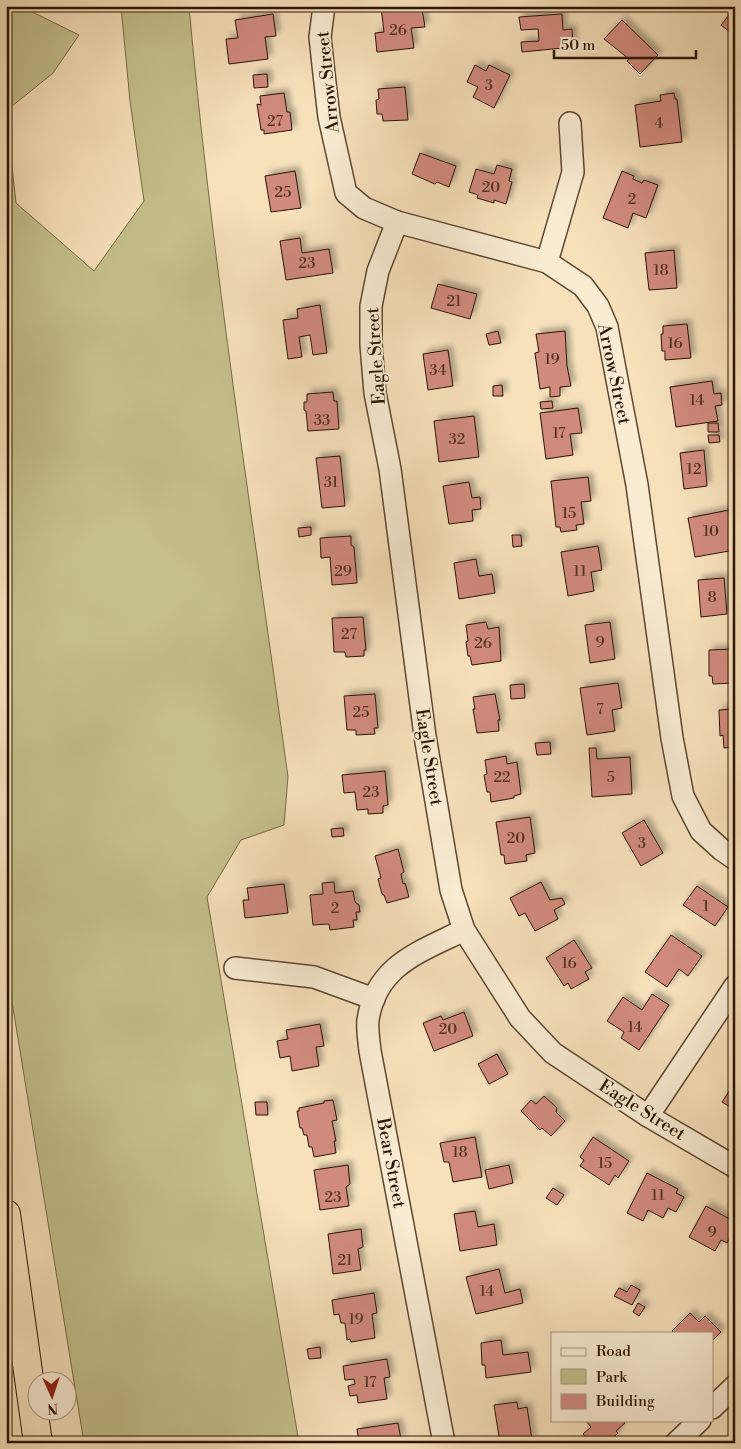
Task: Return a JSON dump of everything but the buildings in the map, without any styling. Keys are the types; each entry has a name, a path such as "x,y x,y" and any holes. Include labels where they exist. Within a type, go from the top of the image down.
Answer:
{"highway":[{"path":"6,1214 38,1443"}],"street":[{"name":"Arrow Street","path":"324,6 320,37 324,74 330,117 346,193 364,208 398,222 547,262 582,286 598,306 606,327 637,485 672,738 683,796 701,831 735,859"},
{"path":"547,262 573,172 570,123"},
{"name":"Eagle Street","path":"398,222 378,271 371,306 371,344 375,393 390,469 425,736 451,890 464,930 520,1018 553,1053 648,1116 735,1167"},
{"name":"Bear Street","path":"444,1443 370,1051 368,1021 374,999 386,976 405,959 464,930"},
{"path":"235,968 314,977 374,999"},
{"path":"648,1116 735,986"},
{"path":"714,1406 735,1386"},
{"path":"676,1443 698,1422"}],"green space":[{"path":"6,6 20,6 79,35 53,73 6,111"},
{"path":"121,6 189,6 198,103 221,296 288,777 284,825 241,840 207,897 299,1443 84,1443 78,1406 78,1372 72,1372 6,965 6,111 16,203 94,271 144,201 130,101"}]}
